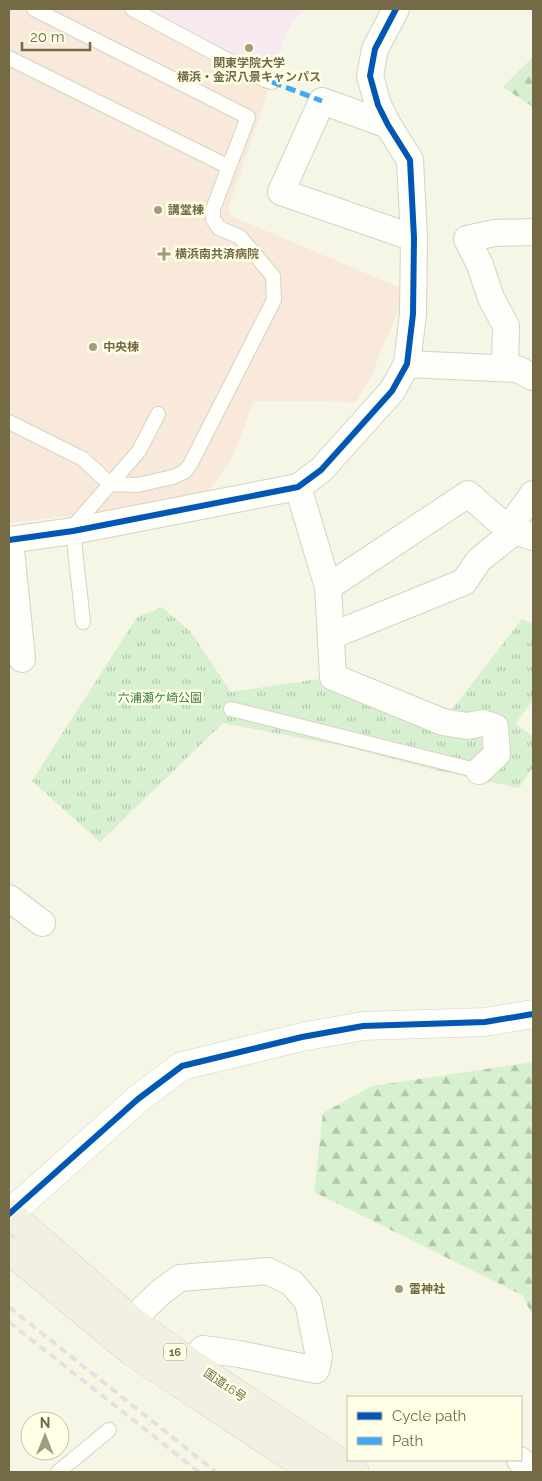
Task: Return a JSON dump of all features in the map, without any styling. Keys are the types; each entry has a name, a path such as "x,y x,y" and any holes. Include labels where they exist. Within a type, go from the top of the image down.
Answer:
{"highway":[{"name":"国道16号","path":"9,1214 135,1324 191,1364 355,1472"},
{"name":"国道16号","path":"9,1250 132,1352 314,1472"}],"street":[{"path":"22,658 9,540 71,532 298,487 321,470 392,391 407,364 413,314 414,238 410,160 378,105 370,76 375,49 396,9"},
{"path":"388,125 322,101 281,192 414,238"},
{"path":"505,368 506,326 491,298 480,264 467,239 494,233 533,232"},
{"path":"407,364 517,369 533,377"},
{"path":"298,487 328,587 333,677 444,722 467,726 483,723 496,727 497,754 479,771"},
{"path":"328,587 468,494 519,533"},
{"path":"331,636 464,582 479,560 519,533 533,494"},
{"path":"9,898 42,923"},
{"path":"9,1214 138,1099 182,1066 302,1037 363,1026 485,1022 533,1014"},
{"path":"135,1324 144,1308 180,1278 268,1271 292,1283 308,1302 318,1358 316,1370 239,1354 204,1349 191,1364"},
{"path":"521,1461 532,1472"}],"lane":[{"path":"9,422 84,459 110,484 137,485 174,477 184,472 190,465 274,300 273,276 240,237 219,228 213,219 213,210 248,117 34,9"},
{"path":"132,9 272,82"},
{"path":"9,58 229,167"},
{"path":"83,622 71,532 138,451 158,414"},
{"path":"231,709 479,771"},
{"path":"58,1472 109,1430"}],"shaded area":[{"name":"横浜南共済病院","path":"9,9 121,9 269,88 228,209 231,216 408,291 382,348 371,378 356,402 254,401 231,461 205,495 112,511 9,523"},
{"name":"関東学院大学 横浜・金沢八景キャンパス","path":"144,9 307,9 293,21 268,75"}],"green space":[{"path":"533,57 533,107 503,87"},
{"name":"六浦瀬ケ崎公園","path":"162,607 190,631 231,692 333,677 443,721 522,619 533,624 533,700 515,724 533,736 533,767 519,788 435,770 342,746 223,723 100,842 32,781 137,617"},
{"path":"533,1062 533,1316 522,1295 314,1192 323,1113 372,1086"}],"railway":[{"path":"9,1307 216,1472"},
{"path":"9,1322 199,1472"}],"marked path":[{"path":"272,82 322,101"}],"cycle path":[{"path":"9,540 73,531 298,487 321,470 392,391 407,364 413,314 414,238 410,160 378,105 370,76 375,49 396,9"},
{"path":"9,1214 138,1099 182,1066 302,1037 363,1026 485,1022 533,1014"}],"place":[{"name":"関東学院大学 横浜・金沢八景キャンパス","path":"249,48"},
{"name":"講堂棟","path":"158,210"},
{"name":"横浜南共済病院","path":"164,254"},
{"name":"中央棟","path":"93,347"},
{"name":"雷神社","path":"399,1289"}]}
